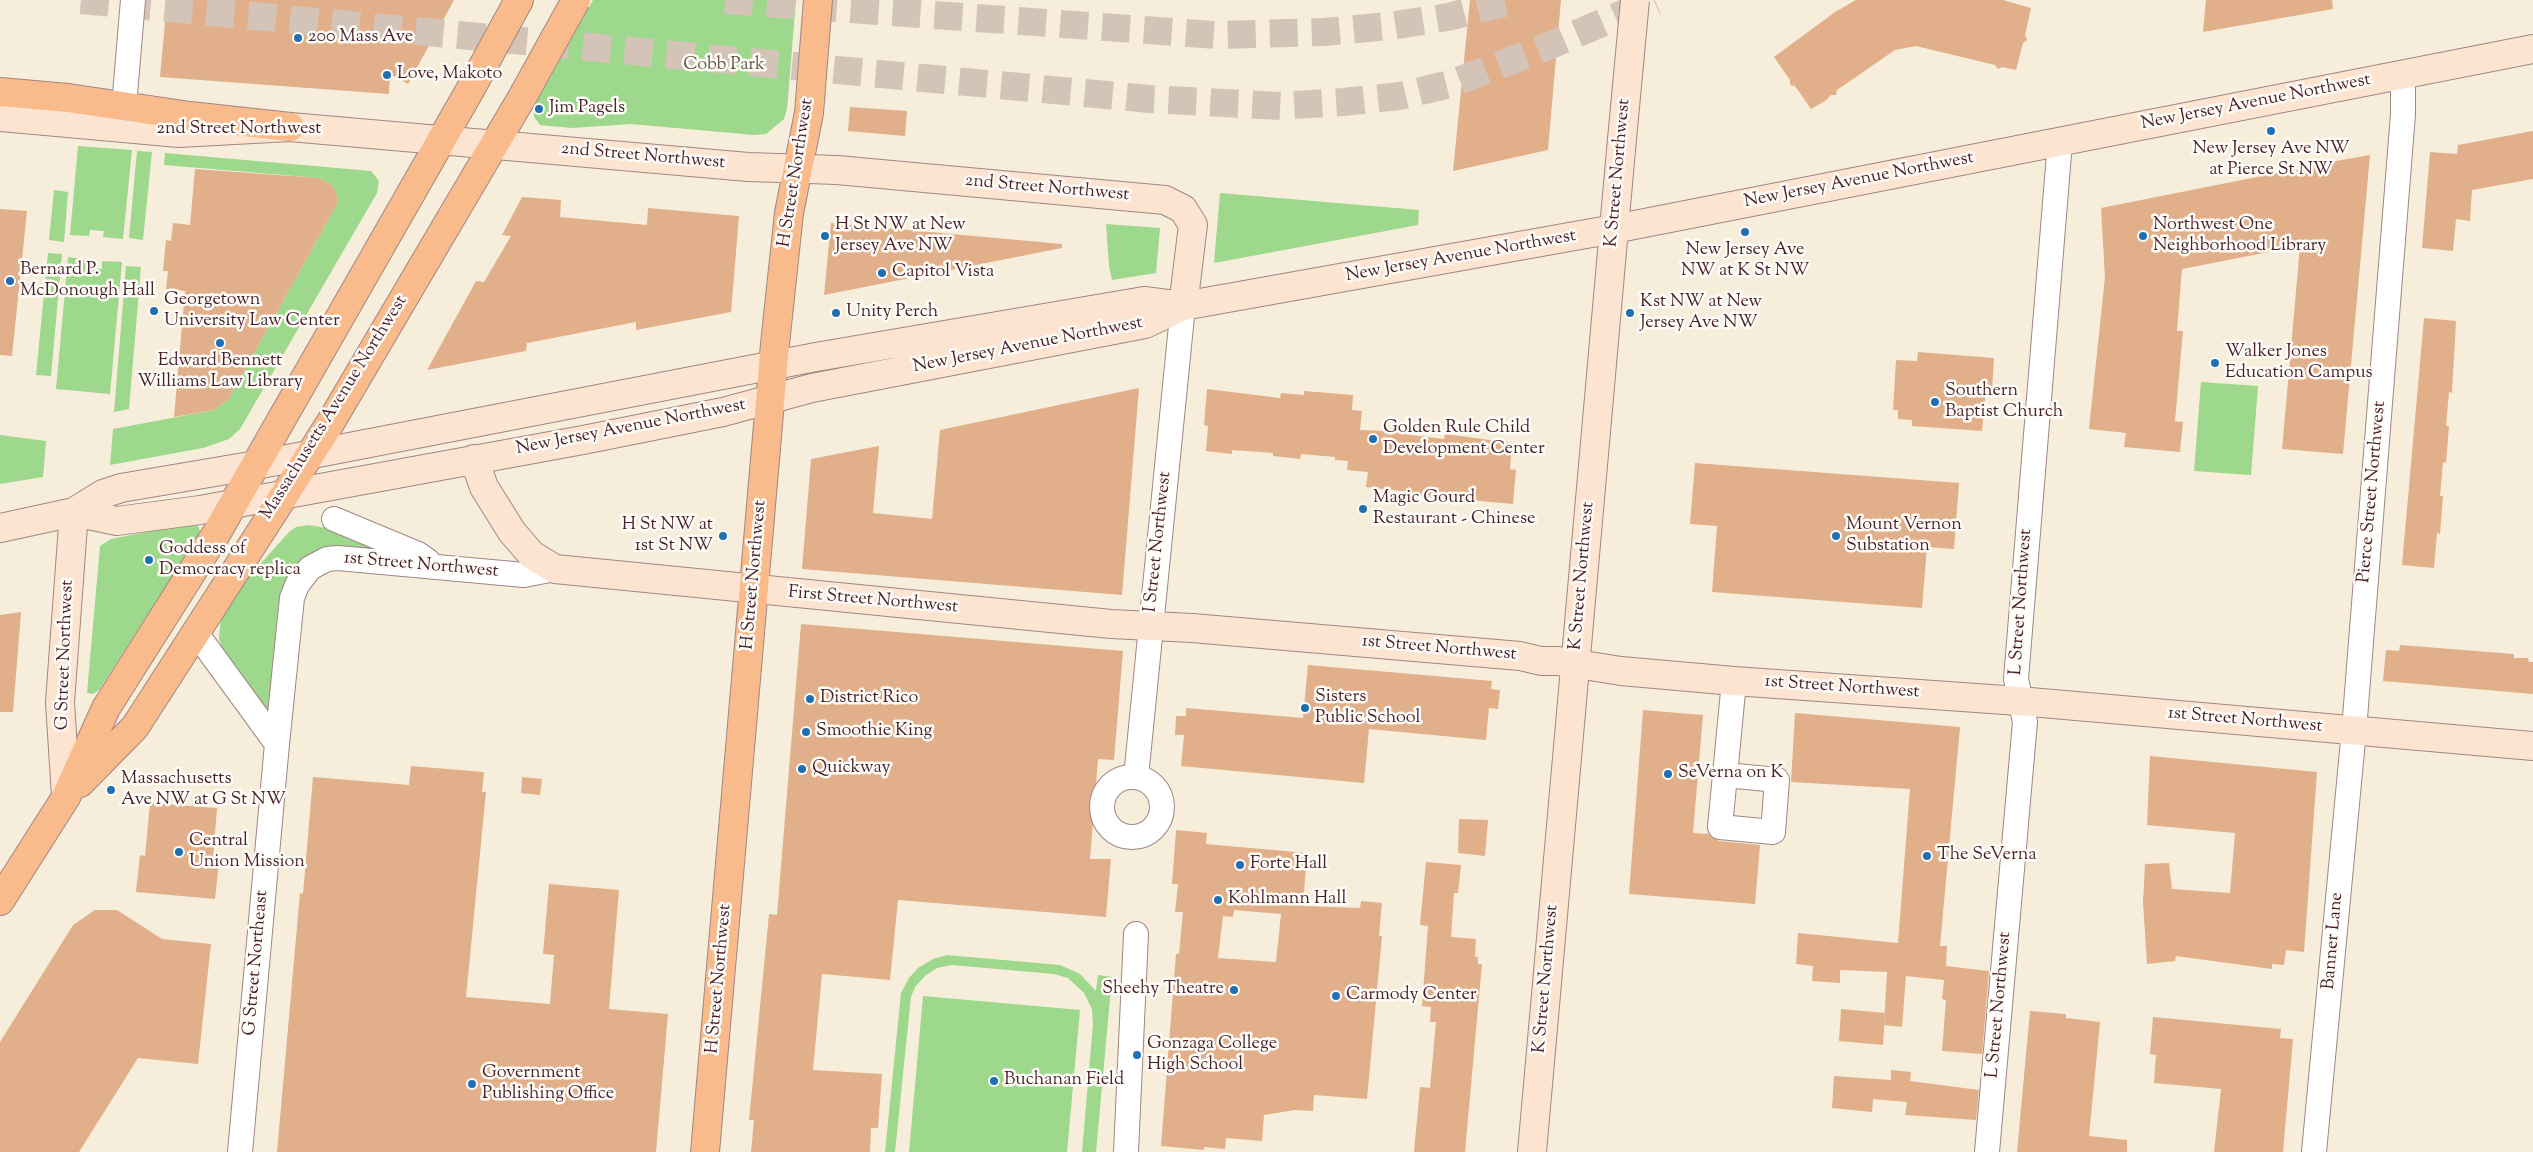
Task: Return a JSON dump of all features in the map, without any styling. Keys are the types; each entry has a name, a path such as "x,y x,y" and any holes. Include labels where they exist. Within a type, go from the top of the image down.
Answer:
{"main road":[{"name":"Massachusetts Avenue Northwest","path":"0,901 66,797 106,708 234,503 470,90 519,0"},
{"name":"Massachusetts Avenue Northwest","path":"66,797 135,727 310,455 495,145 576,0"},
{"name":"H Street Northwest","path":"705,1152 789,213 809,113 818,0"},
{"path":"0,92 68,98 290,127"}],"street":[{"path":"124,106 133,0"},
{"name":"K Street Northwest","path":"1532,1152 1634,0"},
{"name":"New Jersey Avenue Northwest","path":"74,512 117,521 234,503 474,459 723,412 812,388 1145,324 1183,306 1614,229 2533,49"},
{"name":"Pierce Street Northwest","path":"2354,730 2403,114 2403,75"},
{"name":"2nd Street Northwest","path":"0,117 179,132 290,127 748,167 838,170 1171,201 1187,213 1193,225 1183,306"},
{"name":"L Street Northwest","path":"1987,1152 2025,722 2019,701 2016,679 2060,142"},
{"name":"New Jersey Avenue Northwest","path":"0,528 74,512 103,494 121,488 310,455 774,366 1144,301 1183,306"},
{"name":"I Street Northwest","path":"1136,777 1183,306"},
{"name":"First Street Northwest","path":"474,459 484,488 512,532 532,555 555,569 754,590 1151,626"},
{"name":"G Street Northwest","path":"66,797 60,702 74,512"},
{"path":"334,519 418,554 433,565"},
{"name":"1st Street Northwest","path":"277,744 281,724 292,598 297,585 310,568 327,559 338,558 433,565 524,575 555,569"},
{"name":"1st Street Northwest","path":"1151,626 1520,656 1541,661 1621,671 1734,681 2019,701 2533,746"},
{"path":"196,633 277,744"},
{"path":"1726,775 1734,681"},
{"name":"Banner Lane","path":"2314,1152 2354,730"},
{"name":"G Street Northeast","path":"240,1152 277,744"},
{"path":"1126,1152 1136,934"}],"green space":[{"name":"Cobb Park","path":"593,0 796,0 787,109 784,119 766,134 754,135 631,124 572,128 540,125 534,117 534,107"},
{"path":"78,146 132,150 123,239 103,237 104,231 90,230 89,236 70,235"},
{"path":"137,151 152,152 143,240 129,238"},
{"path":"165,153 371,171 379,181 377,193 240,429 229,439 203,448 110,465 113,429 214,410 228,400 337,204 333,186 319,178 164,165"},
{"path":"54,190 68,192 64,242 49,240"},
{"path":"1220,193 1419,210 1418,225 1214,263"},
{"path":"1106,224 1160,228 1156,273 1112,280"},
{"path":"48,253 62,254 51,376 36,375"},
{"path":"68,257 88,260 88,268 102,269 102,261 122,262 110,394 56,389"},
{"path":"126,266 141,267 129,409 114,412"},
{"path":"2201,382 2258,386 2251,475 2194,471"},
{"path":"0,435 46,441 43,477 0,484"},
{"path":"191,523 198,525 200,531 198,536 99,690 93,694 87,693 100,546 111,539"},
{"path":"309,525 332,529 385,551 305,563 273,720 223,651 219,639 220,625 223,612 245,581 289,532 296,527"},
{"path":"947,955 1060,965 1080,974 1096,991 1098,975 1112,977 1096,1152 1082,1152 1093,1024 1092,1009 1084,993 1068,978 1054,974 952,965 937,968 925,976 915,987 911,997 895,1152 885,1152 901,993 909,978 918,968 933,959"},
{"name":"Buchanan Field","path":"923,996 1080,1010 1067,1152 909,1152"}],"building":[{"name":"200 Mass Ave","path":"167,0 454,0 408,84 390,74 389,94 160,77"},
{"path":"1470,0 1561,0 1548,150 1453,171"},
{"path":"1856,0 2003,0 2031,8 2025,35 2027,40 2023,43 2016,70 2002,67 1998,69 1995,65 1916,46 1895,50 1837,90 1836,95 1831,95 1811,109 1795,86 1790,85 1790,80 1774,57 1835,12"},
{"path":"2206,0 2332,0 2333,9 2203,32"},
{"path":"850,107 907,111 905,136 848,131"},
{"path":"2533,131 2533,179 2472,190 2470,221 2456,219 2453,251 2422,248 2430,152 2457,154 2458,145"},
{"path":"2370,155 2343,454 2282,449 2300,246 2182,269 2177,331 2183,331 2175,421 2183,422 2180,452 2124,447 2126,433 2089,429 2105,277 2101,208 2292,170 2308,171 2308,166"},
{"name":"Edward Bennett Williams Law Library","path":"195,169 319,178 333,186 337,195 337,204 228,400 214,410 174,417 185,291 166,289 168,271 163,271 166,240 171,241 173,223 190,225"},
{"path":"522,197 561,200 560,217 647,225 648,208 739,216 731,312 636,330 636,322 527,343 526,351 427,370 476,281 484,282 511,236 502,235"},
{"name":"Bernard P. McDonough Hall","path":"0,209 27,211 12,356 0,355"},
{"name":"Capitol Vista","path":"831,223 1062,244 1062,248 824,295"},
{"path":"2424,318 2456,321 2452,393 2449,392 2446,426 2449,426 2446,463 2443,462 2440,496 2443,496 2440,534 2437,533 2434,568 2402,565"},
{"path":"1918,352 1994,358 1992,391 1986,390 1982,431 1912,426 1912,420 1898,419 1898,410 1893,410 1896,360 1917,361"},
{"path":"1139,388 1122,595 802,569 811,459 879,446 873,513 932,519 940,430"},
{"path":"1207,389 1280,398 1281,393 1304,395 1304,391 1353,395 1352,410 1362,411 1360,430 1409,432 1410,435 1444,439 1445,434 1512,443 1510,469 1516,470 1513,504 1469,500 1470,495 1435,492 1434,497 1409,495 1409,492 1366,487 1368,472 1347,470 1348,461 1335,460 1335,457 1301,454 1300,459 1273,456 1273,453 1232,450 1232,454 1206,451 1208,426 1204,425"},
{"name":"Mount Vernon Substation","path":"1695,463 1959,483 1954,549 1927,547 1922,608 1712,592 1717,526 1690,524"},
{"path":"21,612 13,712 0,712 0,615"},
{"path":"801,624 1123,651 1114,760 1098,759 1090,859 1111,859 1106,917 898,900 890,980 822,974 813,1070 882,1074 878,1128 871,1128 870,1152 751,1152 754,1120 749,1120 769,914 777,915"},
{"path":"2400,645 2514,654 2514,658 2528,658 2529,662 2533,662 2533,694 2383,681 2386,650 2399,651"},
{"path":"1308,665 1492,681 1491,689 1500,690 1498,709 1489,708 1486,740 1369,729 1364,783 1181,766 1184,735 1175,735 1176,716 1186,716 1186,708 1303,718"},
{"name":"SeVerna on K","path":"1643,710 1703,715 1693,833 1709,834 1719,841 1760,845 1755,904 1629,894"},
{"name":"The SeVerna","path":"1795,713 1960,727 1940,946 1947,946 1946,966 1989,971 1982,1054 1942,1051 1946,1000 1942,999 1944,980 1906,976 1902,1027 1884,1025 1887,972 1840,970 1840,983 1812,981 1813,966 1796,964 1798,933 1898,943 1910,789 1791,782"},
{"path":"2150,756 2317,772 2304,952 2286,950 2284,965 2272,964 2272,969 2176,956 2175,961 2147,964 2143,902 2145,864 2169,863 2172,889 2230,893 2235,833 2147,825"},
{"name":"Government Publishing Office","path":"411,766 484,772 482,792 486,792 466,997 550,1004 554,955 543,954 549,884 619,890 609,1009 668,1014 656,1152 277,1152 300,893 303,894 313,777 409,785"},
{"path":"522,777 542,779 540,795 521,793"},
{"name":"Central Union Mission","path":"150,803 217,808 213,861 219,862 215,899 136,892 140,855 145,856"},
{"path":"1459,819 1488,820 1485,856 1458,853"},
{"path":"1176,830 1207,833 1206,844 1307,853 1303,906 1360,908 1361,901 1382,903 1379,936 1382,936 1367,1099 1314,1095 1313,1111 1295,1110 1264,1115 1262,1141 1226,1138 1225,1149 1204,1147 1204,1150 1161,1146 1176,954 1179,954 1183,912 1175,912 1178,884 1172,884","holes":["1234,910 1281,914 1276,962 1218,958 1223,916 1233,917"]},
{"path":"1426,862 1461,865 1458,893 1454,893 1451,937 1476,939 1475,957 1478,957 1478,964 1482,964 1465,1152 1414,1152 1420,1087 1430,1088 1436,1022 1430,1022 1431,1007 1422,1006 1428,926 1420,925"},
{"path":"95,910 117,910 162,939 211,944 198,1064 138,1058 79,1152 0,1152 0,1042 73,925"},
{"path":"1841,1009 1885,1013 1883,1045 1839,1041"},
{"path":"2030,1011 2066,1014 2066,1018 2100,1022 2089,1136 2127,1140 2127,1152 2017,1152"},
{"path":"2153,1017 2281,1029 2280,1038 2293,1039 2283,1152 2214,1152 2221,1089 2154,1083 2156,1055 2150,1054"},
{"path":"1891,1070 1911,1072 1910,1081 1979,1090 1976,1120 1905,1115 1907,1102 1873,1099 1872,1112 1832,1108 1834,1076 1891,1080"}],"tunnel":[{"path":"81,0 1150,99 1281,106 1400,96 1450,84 1546,47 1655,0"},
{"path":"725,0 1216,35 1324,32 1390,26 1448,17 1516,0"}],"place":[{"name":"200 Mass Ave","path":"298,38"},
{"name":"Love, Makoto","path":"387,75"},
{"name":"Jim Pagels","path":"539,109"},
{"name":"New Jersey Ave NW at Pierce St NW","path":"2271,131"},
{"name":"New Jersey Ave NW at K St NW","path":"1745,232"},
{"name":"H St NW at New Jersey Ave NW","path":"825,236"},
{"name":"Northwest One Neighborhood Library","path":"2143,236"},
{"name":"Capitol Vista","path":"882,273"},
{"name":"Bernard P. McDonough Hall","path":"10,281"},
{"name":"Georgetown University Law Center","path":"154,311"},
{"name":"Unity Perch","path":"836,313"},
{"name":"Kst NW at New Jersey Ave NW","path":"1630,313"},
{"name":"Edward Bennett Williams Law Library","path":"220,343"},
{"name":"Walker Jones Education Campus","path":"2215,363"},
{"name":"Southern Baptist Church","path":"1935,402"},
{"name":"Golden Rule Child Development Center","path":"1373,439"},
{"name":"Magic Gourd Restaurant - Chinese","path":"1363,509"},
{"name":"H St NW at 1st St NW","path":"723,536"},
{"name":"Mount Vernon Substation","path":"1836,536"},
{"name":"Goddess of Democracy replica","path":"149,560"},
{"name":"District Rico","path":"810,699"},
{"name":"Sisters Public School","path":"1305,708"},
{"name":"Smoothie King","path":"806,732"},
{"name":"Quickway","path":"802,769"},
{"name":"SeVerna on K","path":"1668,774"},
{"name":"Massachusetts Ave NW at G St NW","path":"111,790"},
{"name":"Central Union Mission","path":"179,852"},
{"name":"The SeVerna","path":"1927,856"},
{"name":"Forte Hall","path":"1240,865"},
{"name":"Kohlmann Hall","path":"1218,900"},
{"name":"Sheehy Theatre","path":"1234,990"},
{"name":"Carmody Center","path":"1336,996"},
{"name":"Gonzaga College High School","path":"1137,1055"},
{"name":"Buchanan Field","path":"994,1081"},
{"name":"Government Publishing Office","path":"472,1084"}]}
